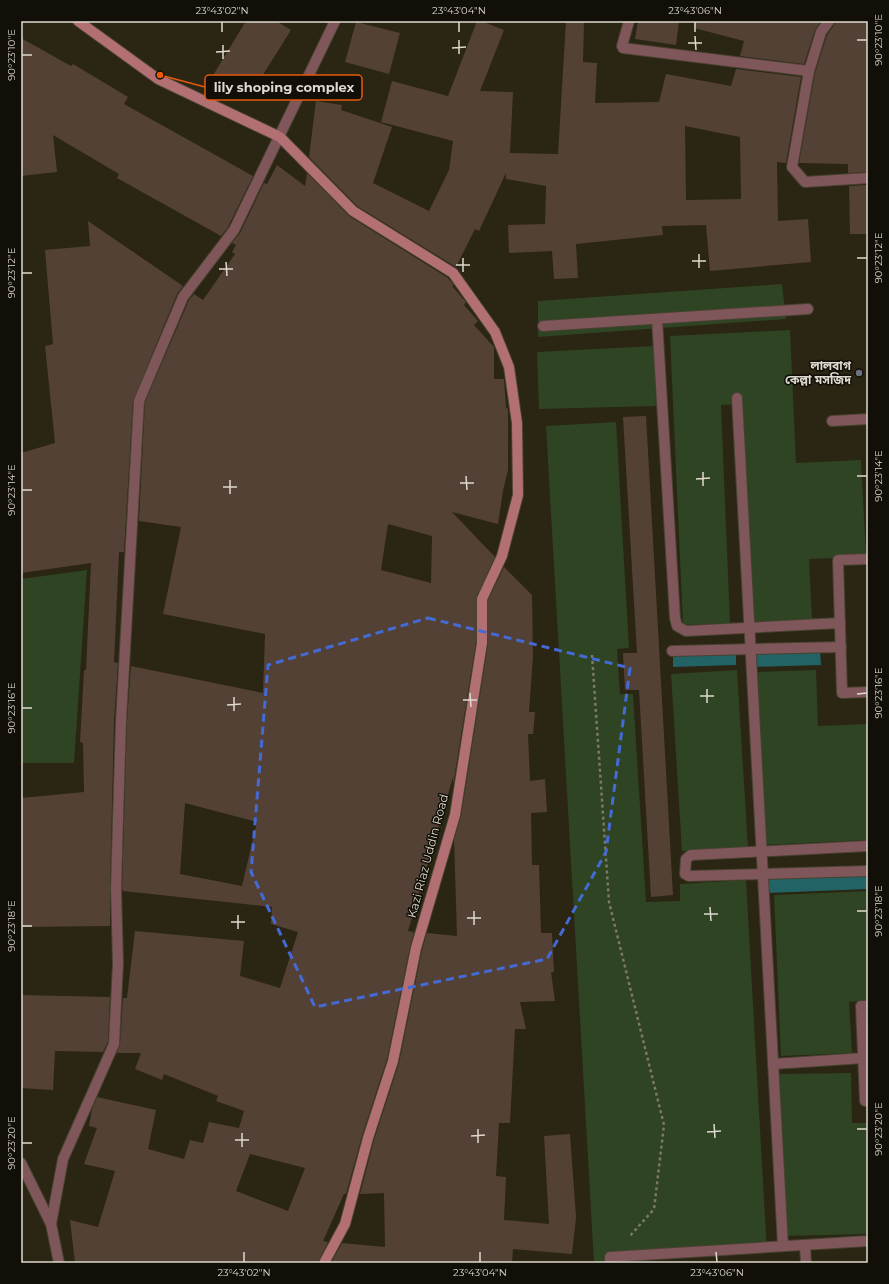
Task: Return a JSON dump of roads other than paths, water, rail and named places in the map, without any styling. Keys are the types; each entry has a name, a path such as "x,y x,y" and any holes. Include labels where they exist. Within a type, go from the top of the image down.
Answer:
{"street":[{"name":"Kazi Riaz Uddin Road","path":"78,21 158,79 280,137 353,211 453,273 495,332 508,367 517,423 518,495 502,556 482,600 482,643 456,815 416,948 393,1061 368,1138 345,1224 324,1263"},
{"path":"51,1224 63,1159 114,1044 118,963 116,889 118,819 139,401 183,297 234,230 335,21"},
{"path":"629,21 622,46 623,48 809,71"},
{"path":"829,21 822,32 809,71 792,167 805,182 868,178"},
{"path":"543,326 808,309"},
{"path":"657,319 675,618 677,626 686,631 840,623"},
{"path":"737,398 783,1246"},
{"path":"832,421 868,419"},
{"path":"868,559 838,560 842,693 868,692"},
{"path":"672,651 841,647"},
{"path":"868,846 691,855 686,859 685,874 689,876 868,871"},
{"path":"868,1006 861,1006 865,1101 868,1101"},
{"path":"773,1064 864,1058"},
{"path":"21,1163 51,1224 59,1263"},
{"path":"610,1260 783,1246 868,1241"},
{"path":"805,1245 806,1263"}],"water":[{"path":"736,651 736,665 673,667 673,654"},
{"path":"820,652 821,665 750,667 749,654"},
{"path":"868,875 868,889 768,893 767,879"}],"place":[{"name":"lily shoping complex","path":"160,75"},
{"name":"লালবাগ কেল্লা মসজিদ","path":"859,373"}]}
